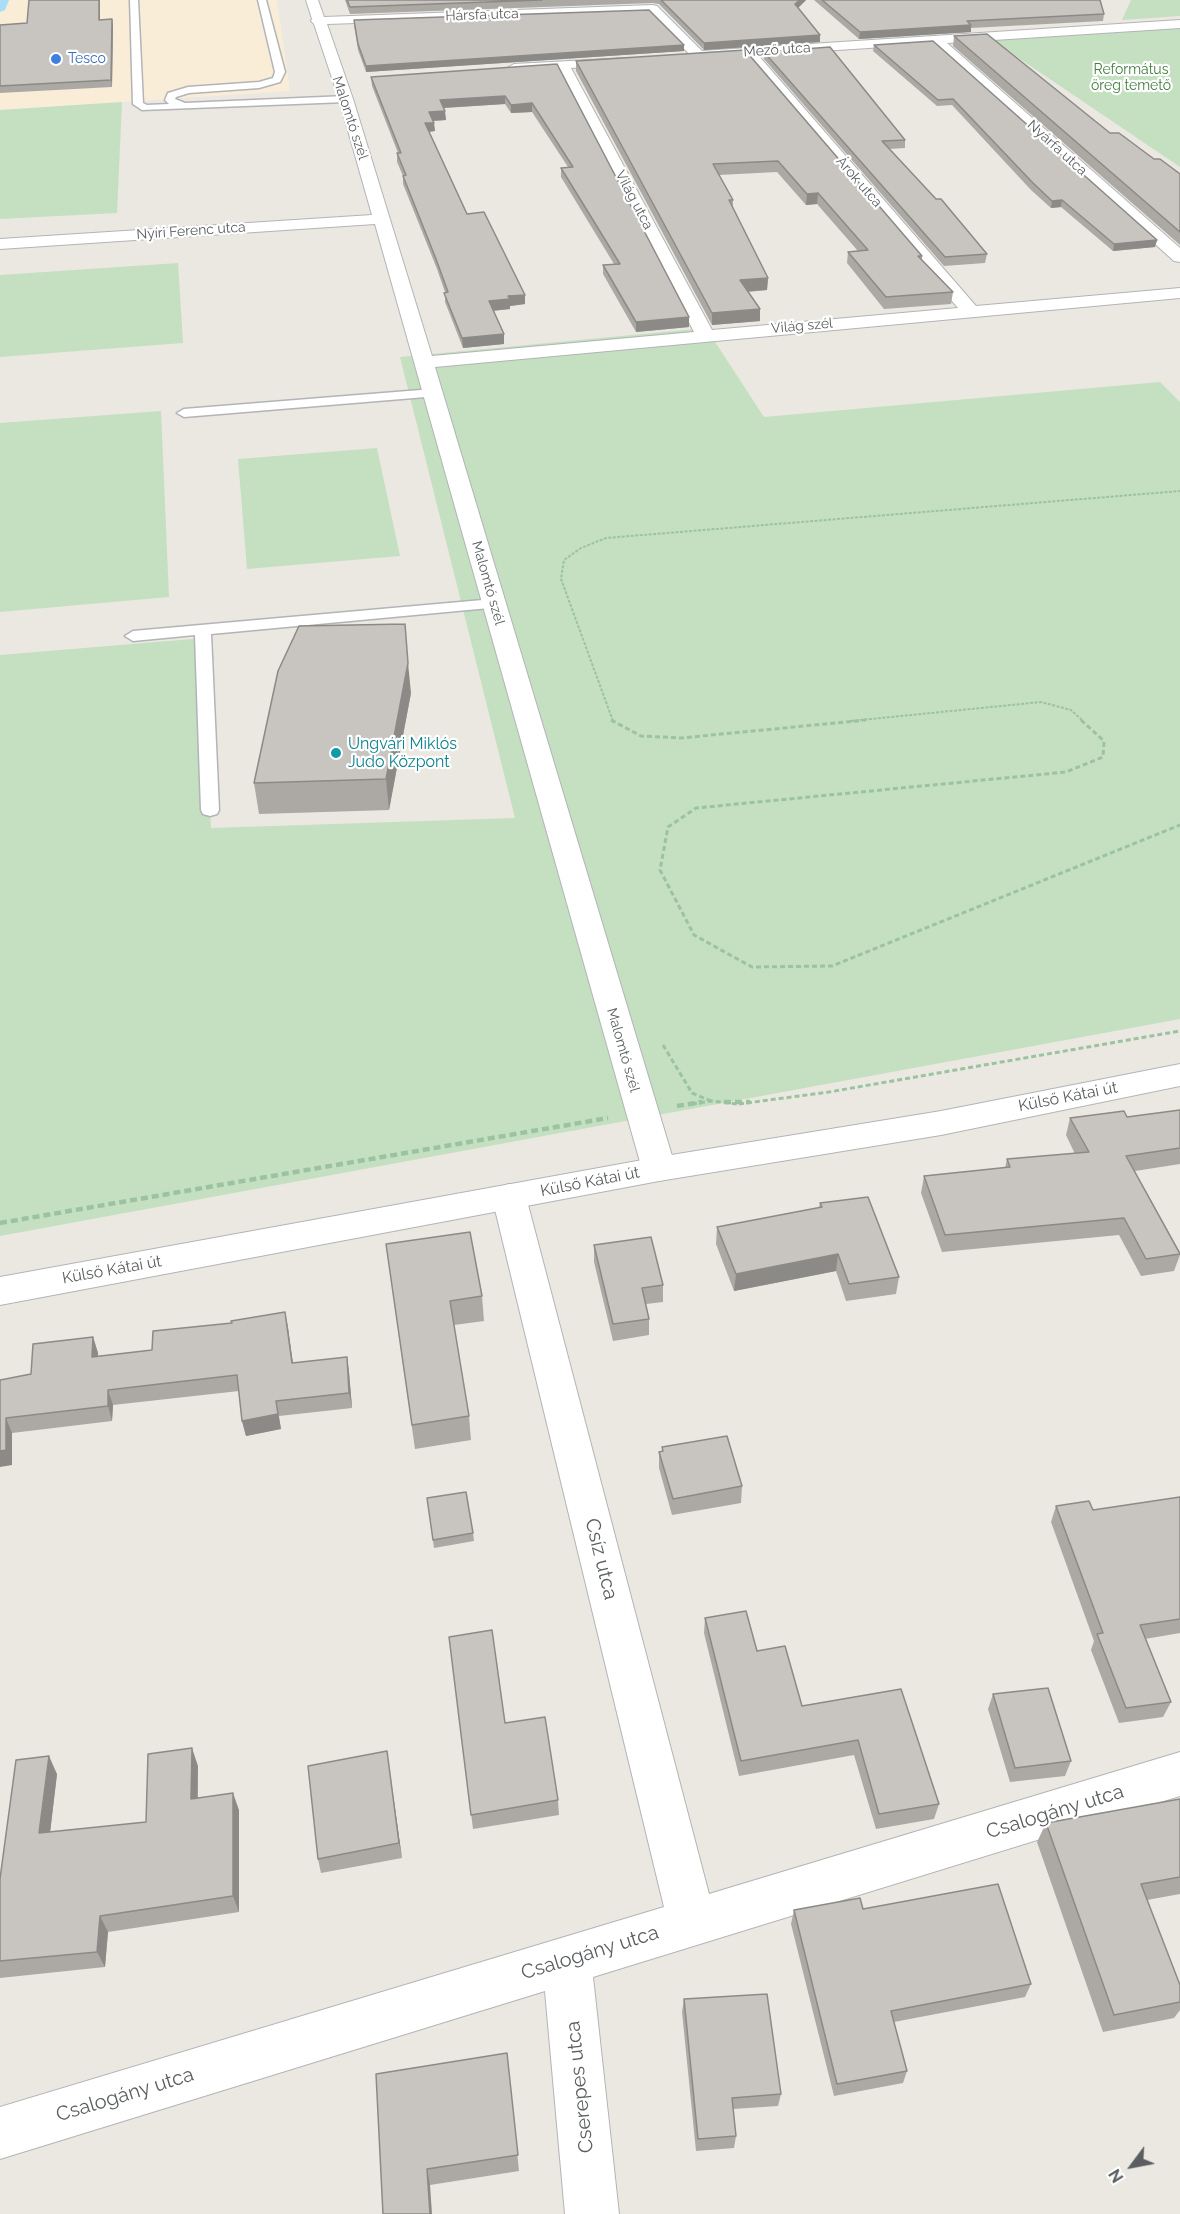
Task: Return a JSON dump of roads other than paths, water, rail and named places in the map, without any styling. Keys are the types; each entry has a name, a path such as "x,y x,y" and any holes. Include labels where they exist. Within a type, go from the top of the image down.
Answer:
{"street":[{"name":"Hársfa utca","path":"315,11 653,9 699,56"},
{"name":"Malomtó szél","path":"315,11 346,95 659,1169"},
{"name":"Mező utca","path":"676,57 934,39 1103,24 1180,24"},
{"name":"Nyárfa utca","path":"934,39 1180,257"},
{"name":"Árok utca","path":"748,52 970,311"},
{"path":"503,69 630,60"},
{"name":"Világ utca","path":"562,64 705,335"},
{"name":"Nyíri Ferenc utca","path":"0,244 381,219"},
{"name":"Világ szél","path":"424,362 1180,292"},
{"name":"Külső Kátai út","path":"0,1291 659,1169 941,1123 1180,1075"},
{"name":"Csíz utca","path":"509,1197 692,1922"},
{"name":"Csalogány utca","path":"0,2133 1180,1774"},
{"name":"Cserepes utca","path":"567,1960 592,2214"}],"lane":[{"path":"134,0 138,104 145,108 288,103 346,95"},
{"path":"194,107 175,104 170,100 171,95 188,90 273,83 277,80 280,72 262,0"},
{"path":"288,103 311,99 329,92 346,95"},
{"path":"288,103 333,107 346,95"},
{"path":"184,413 433,393"},
{"path":"133,636 494,604"},
{"path":"202,630 210,810"}],"waterway":[{"path":"0,7 1,0"}],"place":[{"name":"Tesco","path":"56,59"},
{"name":"Ungvári Miklós Judo Központ","path":"336,753"}],"park label":[{"name":"Református öreg temető","path":"1131,78"}]}
